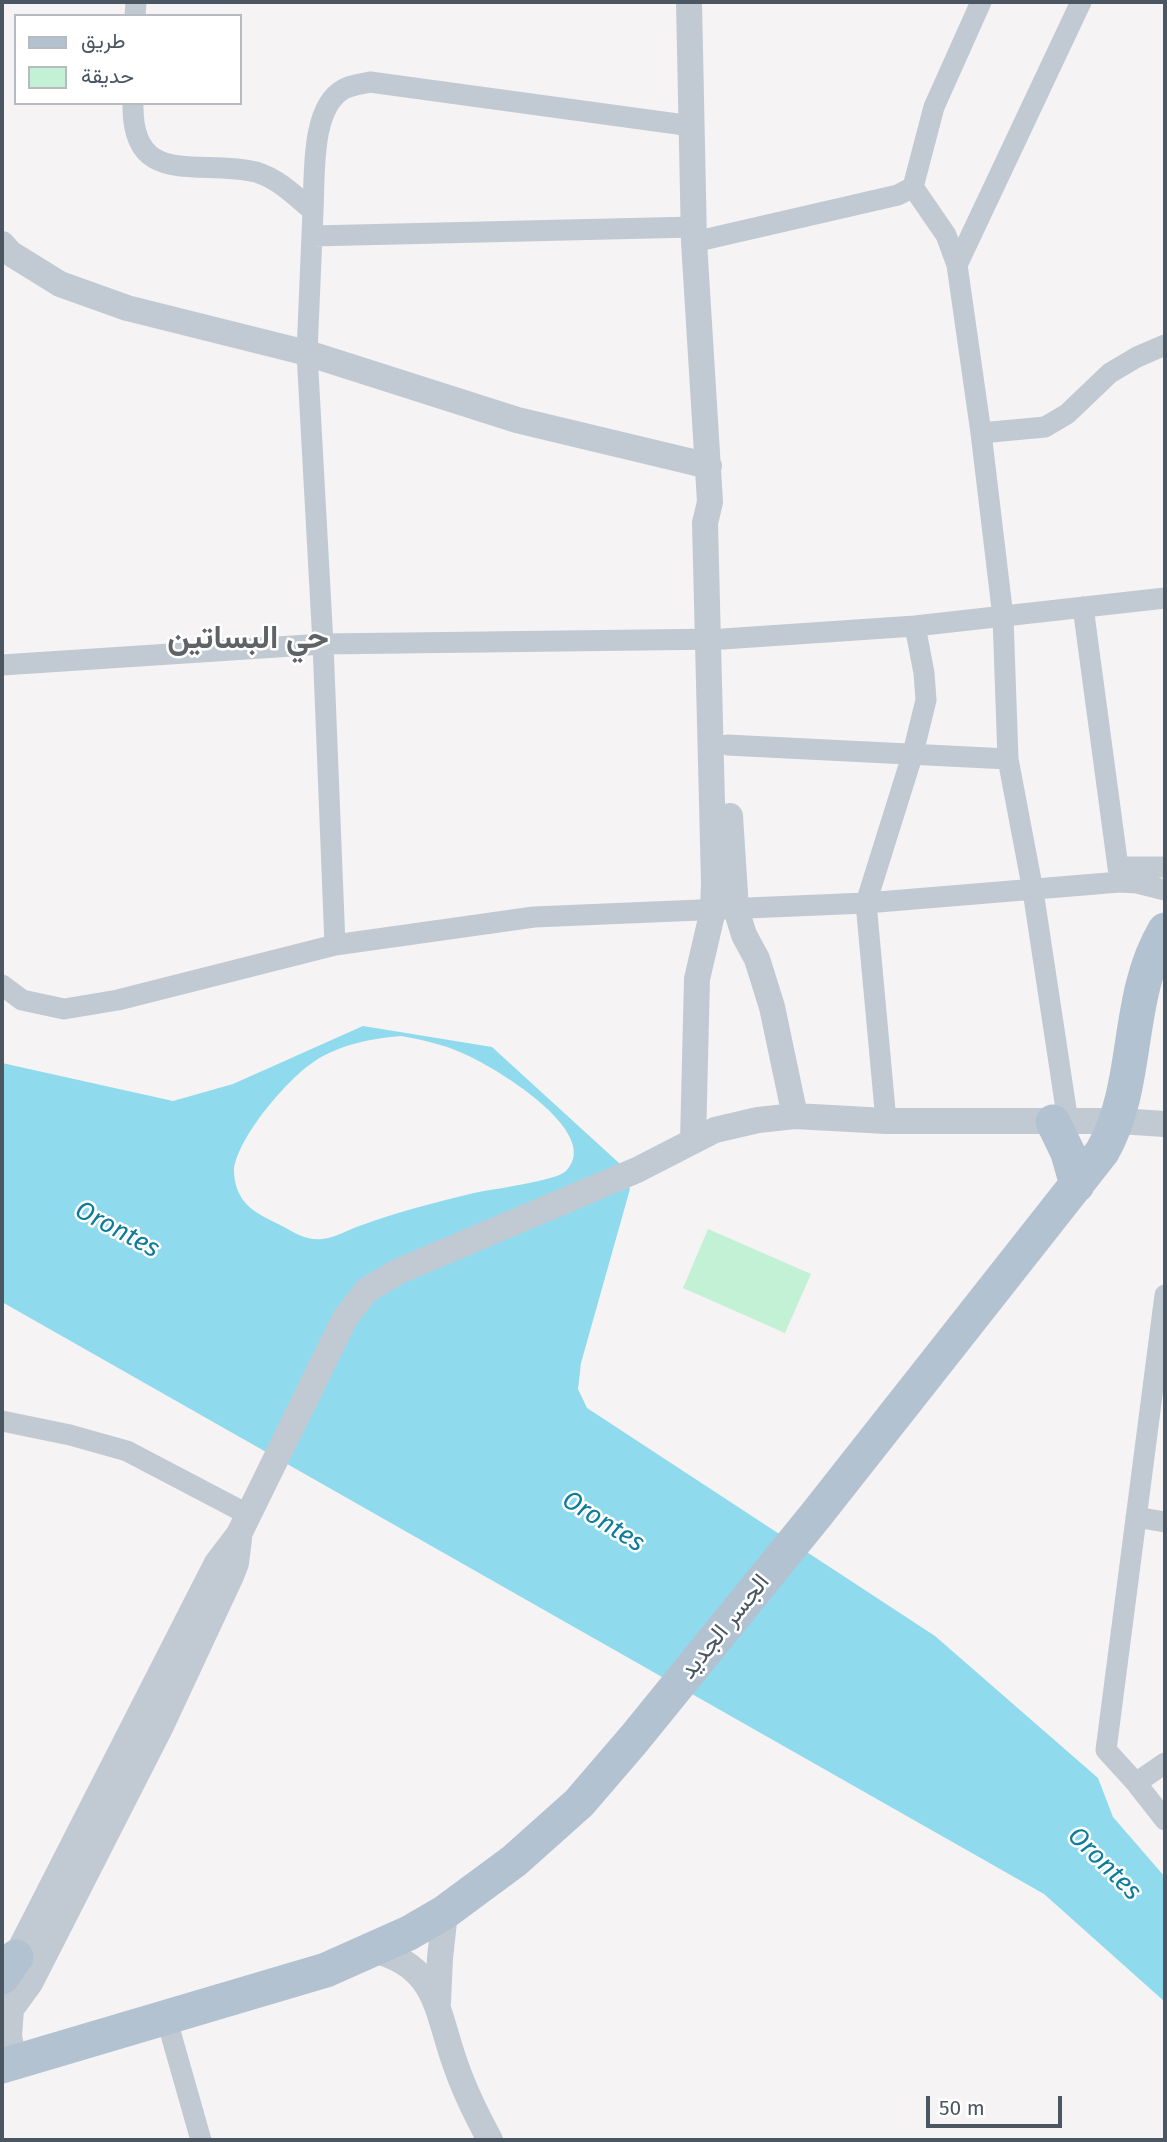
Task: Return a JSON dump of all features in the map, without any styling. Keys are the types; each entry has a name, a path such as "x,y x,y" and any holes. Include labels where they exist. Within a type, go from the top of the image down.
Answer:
{"main road":[{"name":"الجسر الجديد","path":"8,2064 326,1970 373,1950 445,1912 547,1833 579,1803 816,1515 1102,1152 1118,1121 1125,1092 1134,1020 1145,976 1165,930"},
{"path":"1061,1122 1077,1185"}],"street":[{"path":"689,2 694,234 709,466 710,502 705,523 727,745 724,909 697,979 693,1141"},
{"path":"312,236 694,234 898,195 913,187 934,107 981,2"},
{"path":"957,265 1081,2"},
{"path":"335,945 323,644 307,353 318,132 328,103 344,89 370,82 692,126"},
{"path":"133,105 132,124 140,148 156,160 176,165 254,172 276,179 313,211"},
{"path":"913,187 946,235 957,265 1003,617 1008,759 1033,891 1061,1122"},
{"path":"5,253 60,284 127,308 307,353 517,420 709,466"},
{"path":"981,433 1045,427 1067,414 1110,373 1165,345"},
{"path":"2,665 323,644 715,639 915,626 1165,598"},
{"path":"1083,607 1119,875"},
{"path":"886,1121 866,903 913,753 926,700 915,626"},
{"path":"715,639 724,909 744,935 757,959 772,1007 795,1116"},
{"path":"727,745 1008,759"},
{"path":"2,985 22,1000 64,1009 118,1000 335,945 534,917 866,903 1033,891 1165,867"},
{"path":"1119,875 1165,890"},
{"path":"8,2064 10,1981 217,1563 244,1524 345,1318 367,1290 397,1272 637,1170 716,1130 758,1120 795,1116 886,1121 1118,1121 1165,1124"},
{"path":"1165,1296 1106,1750 1165,1820"},
{"path":"2,1421 70,1435 127,1451 244,1524"},
{"path":"1136,1517 1165,1522"},
{"path":"10,1981 30,1983 161,1726 231,1576 244,1524"},
{"path":"1136,1783 1165,1763"},
{"path":"438,2003 445,1912"},
{"path":"373,1950 401,1959 428,1984 438,2003 455,2064 490,2140"},
{"path":"166,2017 201,2140"}],"green space":[{"path":"708,1229 811,1274 785,1333 683,1288"}],"water":[{"name":"Orontes","path":"363,1026 492,1047 619,1163 630,1189 581,1363 578,1389 587,1408 935,1636 1098,1778 1113,1817 1165,1877 1165,2002 1044,1894 2,1302 2,1063 173,1101 233,1084","holes":["401,1036 447,1047 476,1060 539,1102 558,1119 570,1138 574,1155 566,1171 537,1181 474,1193 417,1208 322,1239 296,1234 258,1214 243,1201 234,1170 237,1157 254,1126 291,1081 324,1055 356,1043"]}],"district":[{"name":"حي البساتين","path":"248,639"}]}
